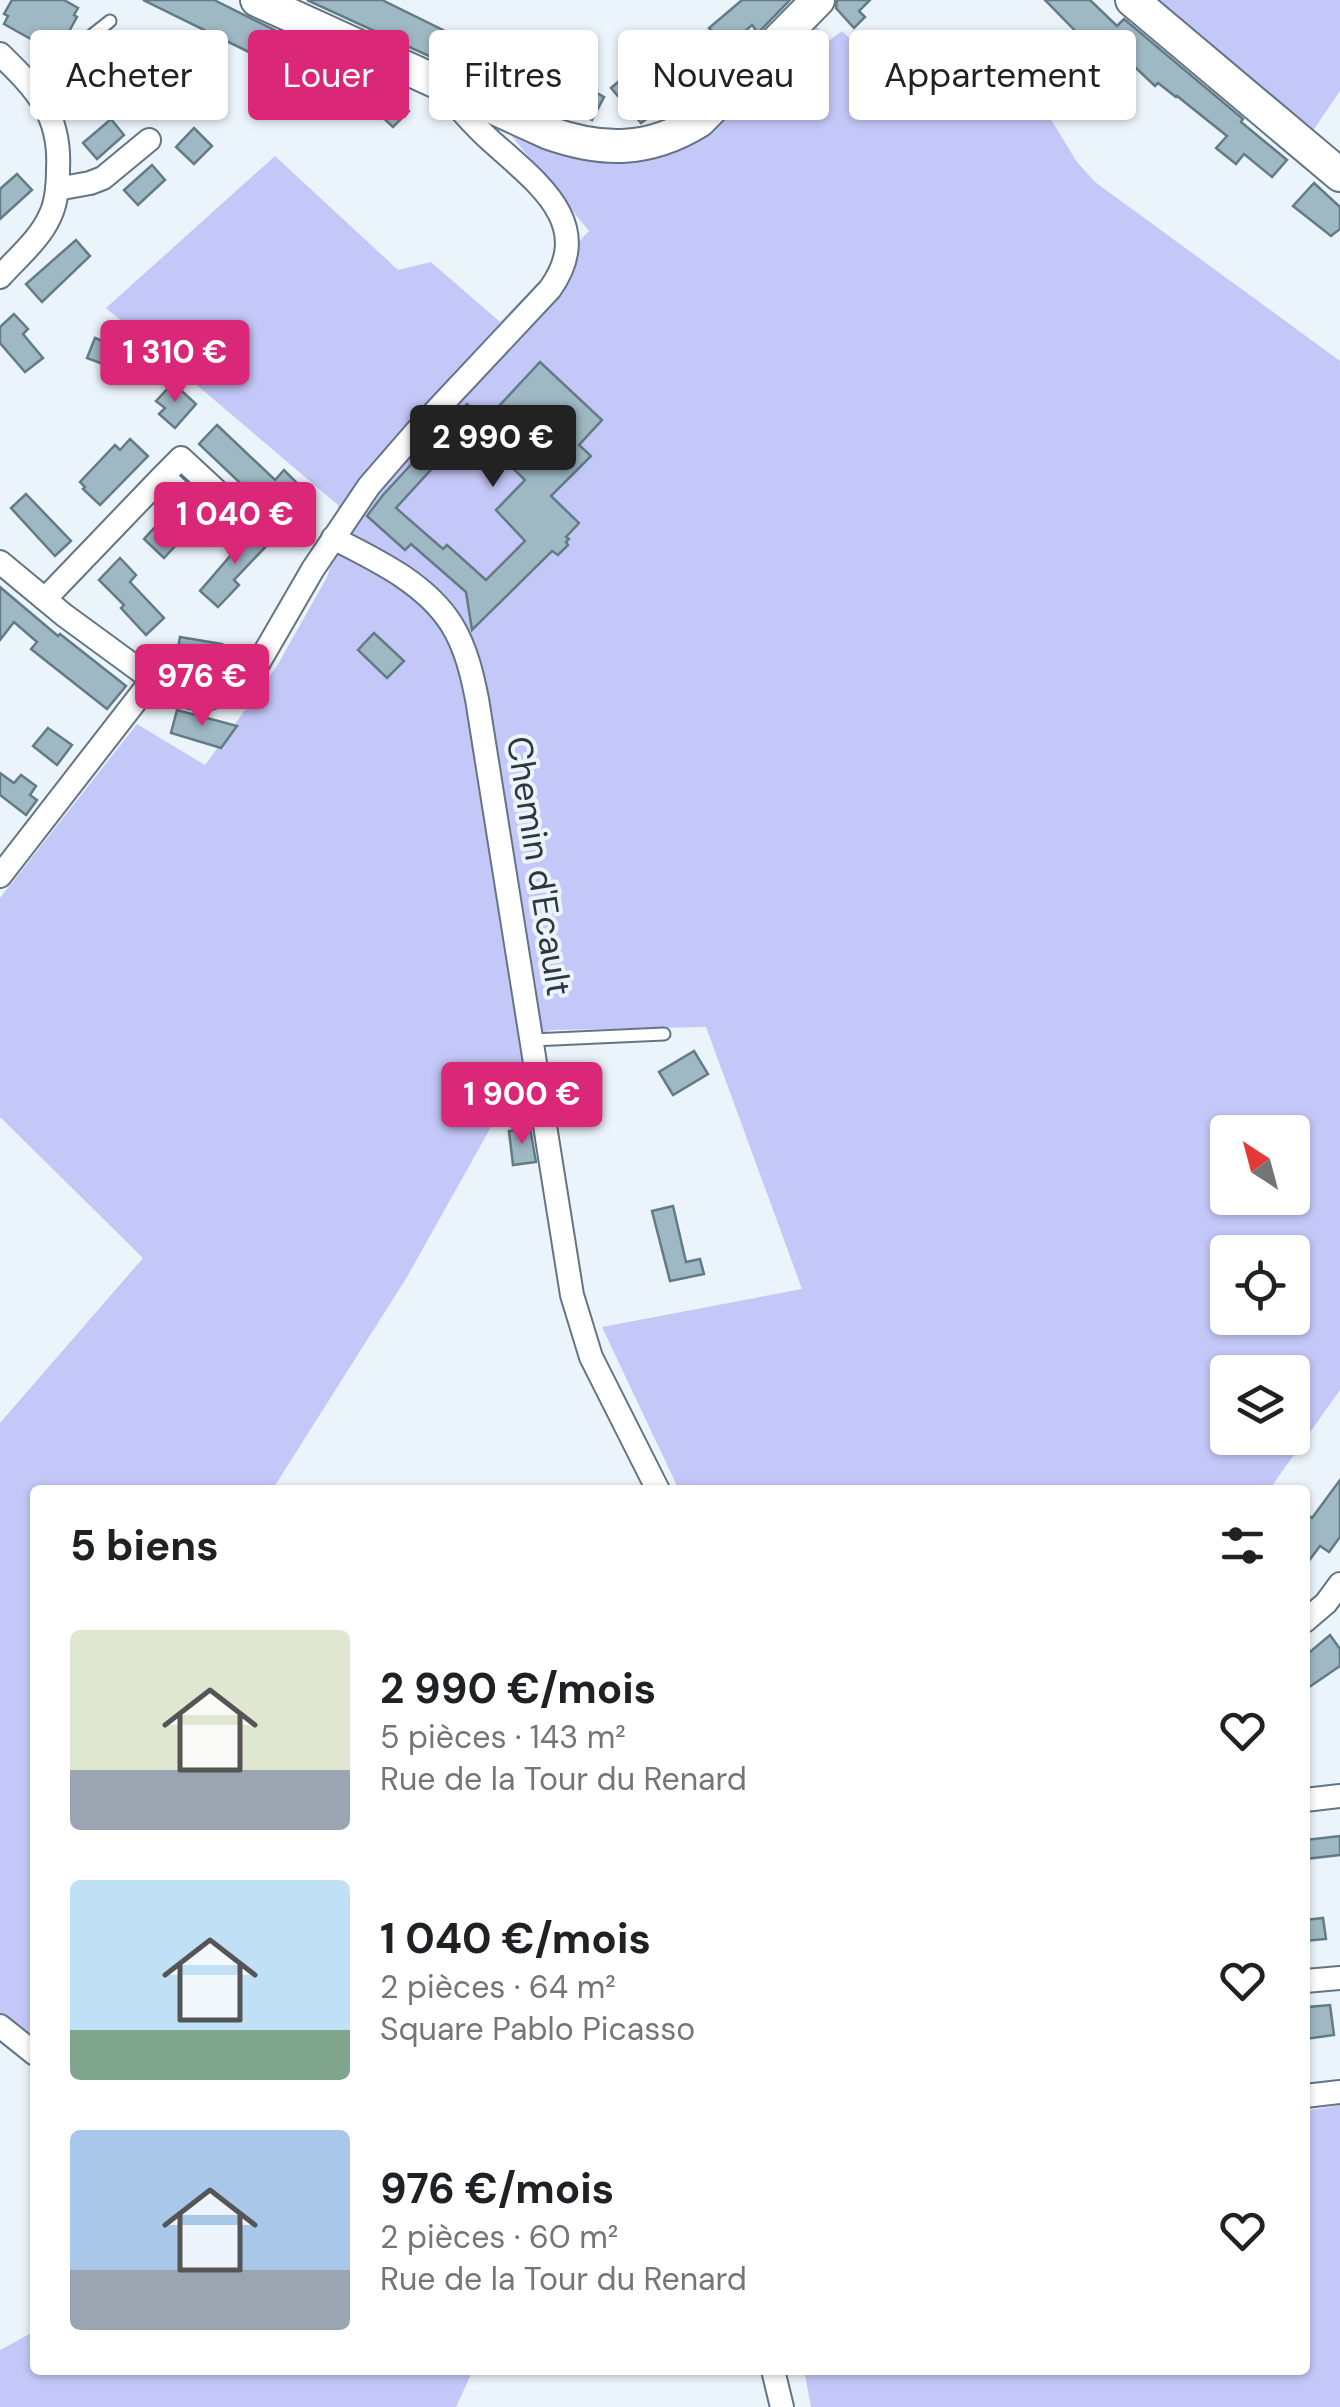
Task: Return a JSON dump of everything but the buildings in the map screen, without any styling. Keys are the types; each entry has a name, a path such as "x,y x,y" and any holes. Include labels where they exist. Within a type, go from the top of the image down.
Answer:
{"street":[{"path":"257,0 429,80"},
{"path":"519,120 586,143 636,146 658,141 699,121 818,0"},
{"path":"1132,0 1340,176"},
{"path":"0,54 30,84"},
{"path":"0,277 44,226 53,208 58,152 52,120"},
{"path":"0,562 152,680 180,694 218,696 251,674 312,569 378,476 550,290 567,256 567,232 548,196 468,120"},
{"path":"57,189 103,178 149,140"},
{"path":"45,599 163,476"},
{"name":"Chemin d'Ecault","path":"333,538 420,590 444,614 463,647 477,699 572,1295 591,1356 656,1485"},
{"path":"5,860 152,680"},
{"path":"1310,1617 1326,1604 1340,1584"},
{"path":"1310,1799 1340,1796"},
{"path":"1310,1981 1340,1978"},
{"path":"0,2026 30,2050"},
{"path":"1310,2095 1340,2092"},
{"path":"774,2375 782,2407"}],"lane":[{"path":"100,30 110,22"},
{"path":"532,1040 664,1034"}],"shaded area":[{"path":"1156,0 1340,0 1340,91 1312,132"},
{"path":"842,31 849,38 849,120 1051,120 1077,162 1095,182 1340,361 1340,1390 1310,1432 1310,1355 1210,1355 1210,1455 1294,1455 1273,1485 677,1485 602,1327 802,1289 706,1027 551,1030 525,1039 524,1068 407,1277 275,1485 30,1485 30,2061 0,2040 0,1423 143,1258 0,1117 0,898 137,724 205,765 277,666 327,577 338,542 338,505 106,308 275,156 398,270 431,262 500,322 589,231 502,124 646,161 684,147 718,120 829,120 829,39"},
{"path":"1340,2105 1340,2407 811,2407 805,2375 1310,2375 1310,2110"},
{"path":"30,2334 30,2375 471,2375 456,2407 0,2407 0,2350"}]}
